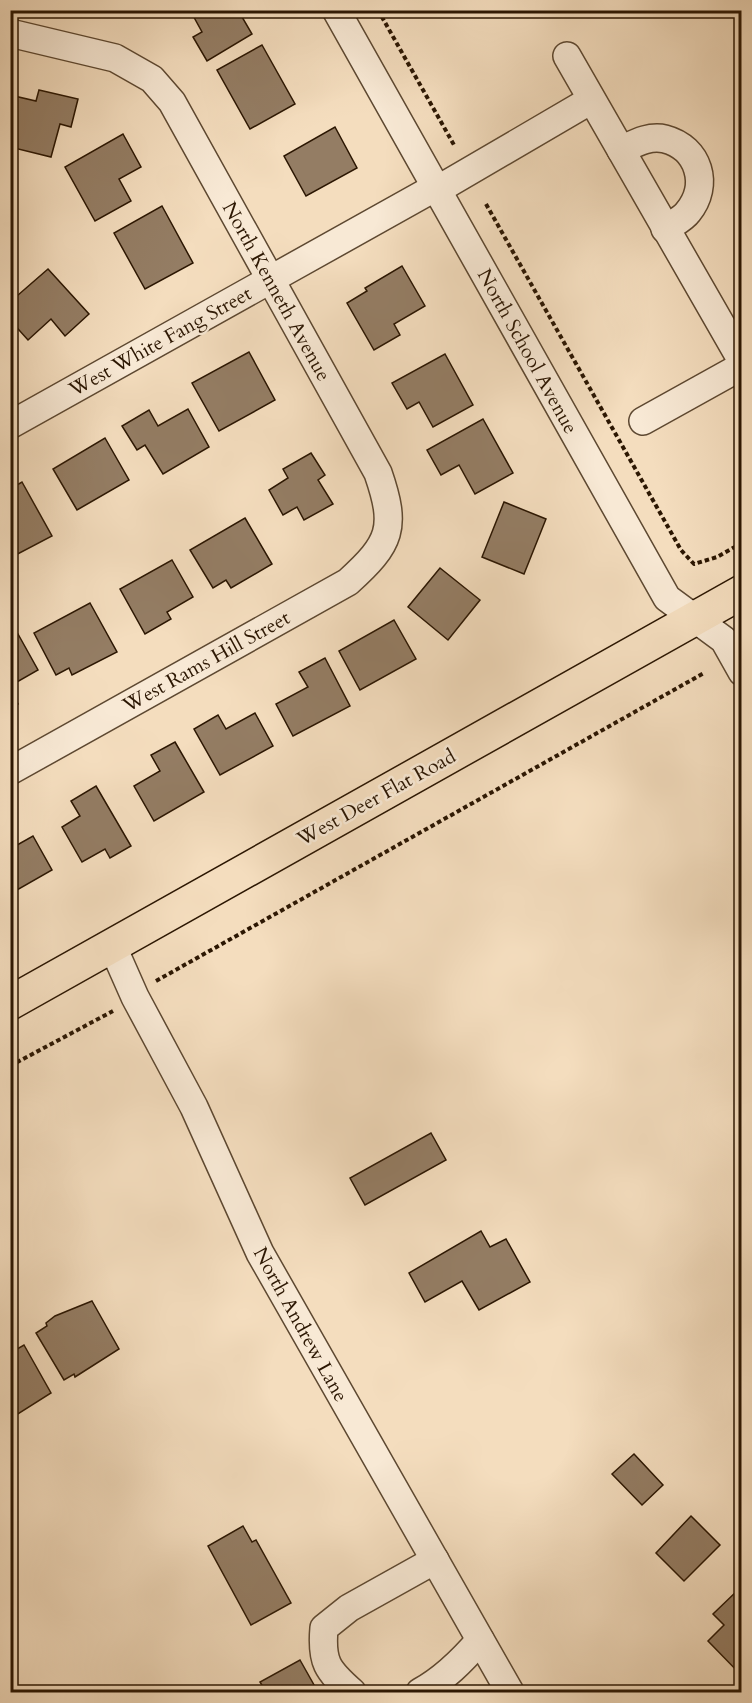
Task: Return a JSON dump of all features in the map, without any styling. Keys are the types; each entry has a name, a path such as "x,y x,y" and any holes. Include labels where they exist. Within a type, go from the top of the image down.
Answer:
{"main road":[{"name":"West Deer Flat Road","path":"10,1003 741,592"}],"street":[{"name":"North School Avenue","path":"336,10 667,598 724,640 741,672"},
{"name":"North Kenneth Avenue","path":"10,33 115,58 132,65 152,79 172,102 378,473 390,508 387,534"},
{"path":"567,56 741,361"},
{"name":"West White Fang Street","path":"10,425 436,189 591,100"},
{"path":"621,150 644,140 664,138 688,150 699,168 698,192 688,212 666,229"},
{"path":"643,421 741,366"},
{"name":"West Rams Hill Street","path":"10,771 348,582 372,560 387,534"},
{"name":"North Andrew Lane","path":"112,945 135,997 194,1107 260,1252 510,1692"},
{"path":"352,1692 334,1676 322,1653 324,1628 349,1608 435,1560"},
{"path":"420,1692 453,1669 480,1640"}],"path":[{"path":"378,10 454,145"},
{"path":"486,204 681,550 694,564 717,557 741,543"},
{"path":"10,1066 704,673"}],"building":[{"path":"190,10 238,10 252,34 207,61 193,37 202,32"},
{"path":"262,45 295,104 250,129 217,70"},
{"path":"39,90 78,99 71,127 60,124 51,157 10,147 10,95 36,101"},
{"path":"335,127 357,168 306,196 284,156"},
{"path":"123,134 141,167 119,179 131,201 95,221 65,167"},
{"path":"162,206 193,263 145,289 114,233"},
{"path":"402,266 425,306 394,324 400,335 374,350 347,303 367,291 365,288"},
{"path":"48,269 89,314 65,336 51,319 28,340 10,320 10,302"},
{"path":"249,352 275,400 219,431 192,383"},
{"path":"445,354 473,405 433,427 419,402 407,409 392,383"},
{"path":"188,409 209,447 163,474 145,445 137,450 122,426 149,410 158,426"},
{"path":"483,419 513,473 475,494 459,465 441,475 427,450"},
{"path":"105,438 129,480 77,510 53,469"},
{"path":"311,453 325,475 318,480 333,504 304,520 297,507 283,515 269,490 288,478 283,469"},
{"path":"22,482 52,536 10,558 10,489"},
{"path":"504,502 546,519 524,574 482,557"},
{"path":"245,518 272,564 231,588 226,580 213,588 190,550"},
{"path":"172,560 193,597 167,612 171,619 145,634 120,589"},
{"path":"440,568 480,600 448,640 408,607"},
{"path":"90,603 117,652 72,675 69,668 56,675 34,633"},
{"path":"394,620 416,659 360,690 339,651"},
{"path":"18,634 38,670 10,686 10,638"},
{"path":"325,658 350,706 293,736 276,704 308,687 299,672"},
{"path":"10,689 18,704 10,708"},
{"path":"255,713 273,746 220,775 194,729 218,715 226,729"},
{"path":"175,742 204,792 154,821 134,786 160,771 151,755"},
{"path":"96,786 131,846 110,858 105,849 82,862 62,827 80,816 71,801"},
{"path":"33,836 52,870 10,894 10,849"},
{"path":"431,1133 446,1160 365,1205 350,1178"},
{"path":"481,1231 490,1247 506,1239 530,1282 479,1310 462,1281 425,1302 409,1273"},
{"path":"92,1301 119,1349 75,1377 74,1374 64,1380 36,1333 47,1326 46,1323 55,1316"},
{"path":"24,1345 51,1393 10,1419 10,1349 12,1352"},
{"path":"634,1454 663,1485 642,1505 612,1474"},
{"path":"691,1516 720,1545 684,1581 656,1553"},
{"path":"243,1526 252,1542 256,1540 291,1603 251,1625 208,1546"},
{"path":"739,1589 742,1592 742,1676 708,1641 724,1625 713,1614"},
{"path":"300,1660 318,1692 266,1692 260,1682"}]}
